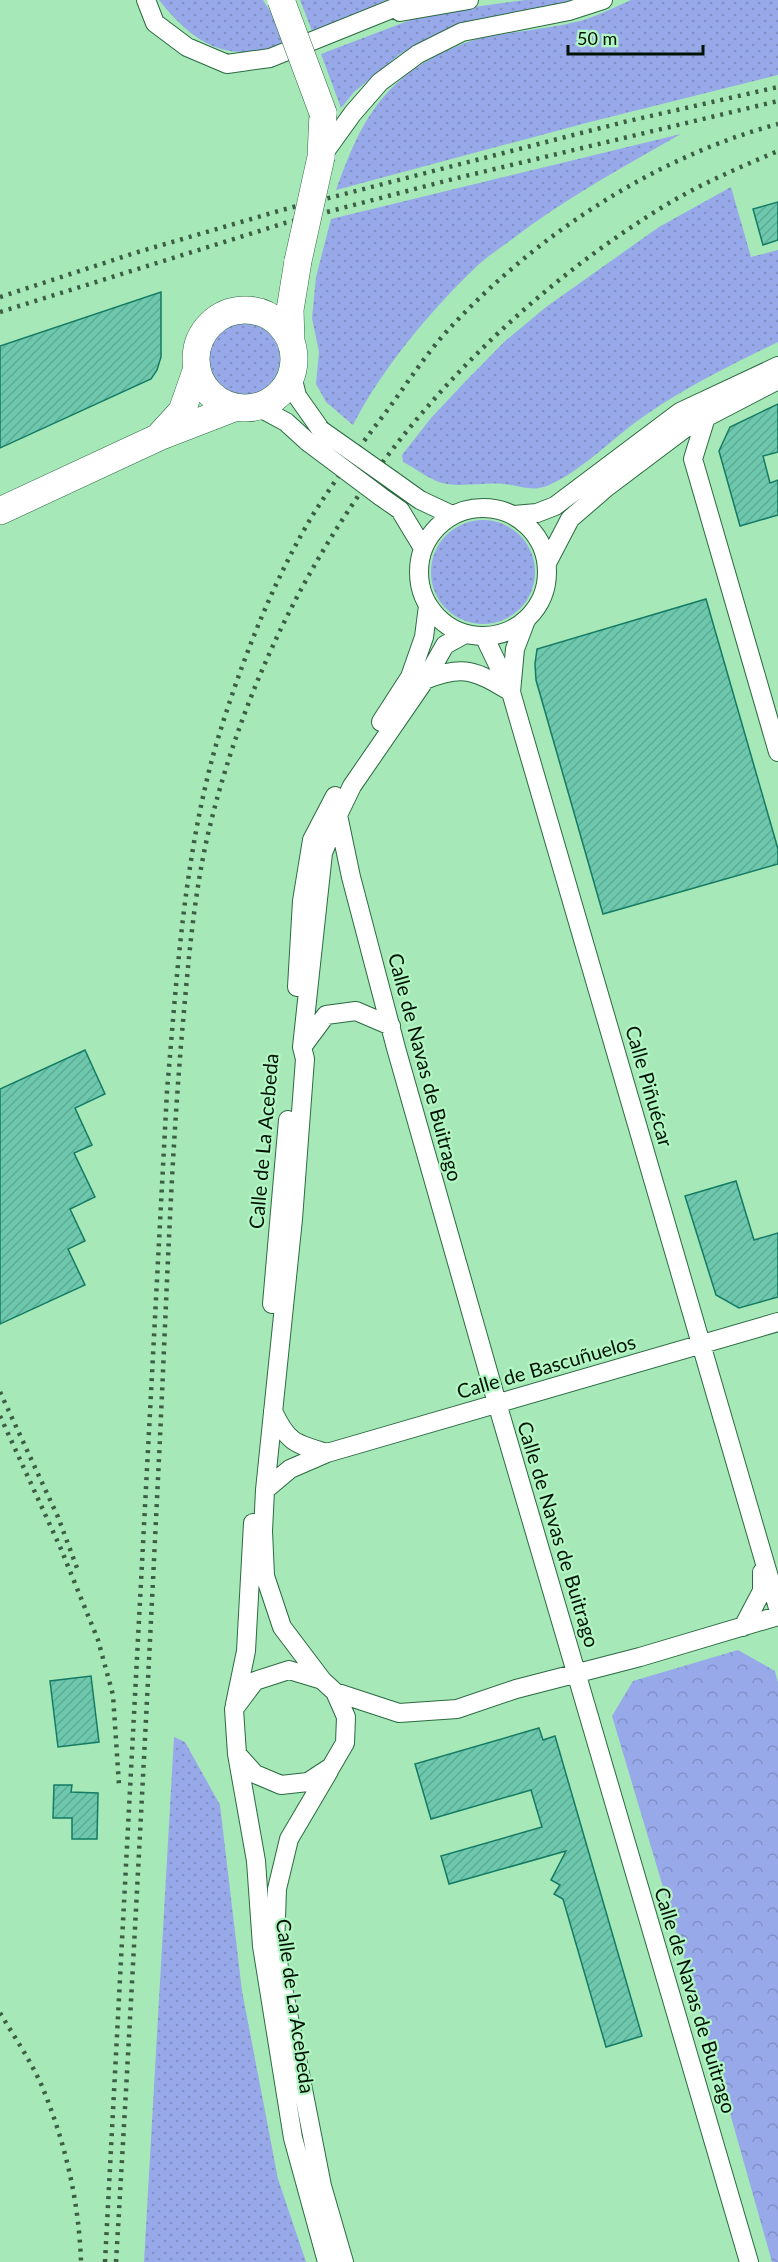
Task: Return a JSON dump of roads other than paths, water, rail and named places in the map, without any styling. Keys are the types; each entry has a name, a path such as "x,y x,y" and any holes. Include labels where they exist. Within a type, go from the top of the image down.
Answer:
{"street":[{"path":"146,0 155,24 187,47 227,64 270,58 414,0"},
{"path":"0,511 159,437 278,396 291,376 294,359 290,310 298,261 321,158 323,113 281,0"},
{"path":"374,17 469,0"},
{"path":"321,158 353,112 380,82 418,54 462,32 569,11 603,0"},
{"path":"257,311 273,300 298,261"},
{"path":"291,342 284,328 272,318 257,311 240,310 224,314 210,324 200,338 195,354 196,371 210,395 222,403 246,407 286,422 392,480 420,500 452,515"},
{"path":"514,515 537,513 555,506 680,412 778,366"},
{"path":"159,437 182,411 196,371"},
{"path":"291,376 314,436 380,496 400,510 423,548"},
{"path":"547,563 570,519 607,488 684,429 778,380"},
{"path":"706,417 693,459 778,752"},
{"path":"661,446 693,459"},
{"path":"483,507 499,509 514,515 536,535 547,563 544,594 537,608 526,620 506,632 484,636 465,634 444,623 428,606 419,578 419,563 430,535 452,515 467,509 483,507"},
{"name":"Calle de La Acebeda","path":"234,1708 246,1651 252,1535 292,1068 302,901 310,850 312,840 343,780 410,677 424,638 428,606"},
{"path":"425,680 446,672 466,671 484,676 511,692 515,649 526,620"},
{"name":"Calle de La Acebeda","path":"328,1686 282,1627 265,1575 263,1531 265,1490 293,1219 304,1059 302,1047 323,854 352,786 425,680 445,645 465,634"},
{"name":"Calle Piñuécar","path":"484,636 511,692 778,1608"},
{"name":"Calle de Navas de Buitrago","path":"338,815 351,877 391,1026 497,1403 749,2262"},
{"path":"302,1047 326,1015 356,1011 391,1026"},
{"name":"Calle de Bascuñuelos","path":"265,1490 290,1469 327,1453 778,1322"},
{"path":"273,1410 282,1429 298,1445 327,1453"},
{"name":"Calle Piñuécar","path":"743,1627 762,1592 761,1552"},
{"path":"328,1686 346,1717 345,1743 331,1767 308,1782 281,1785 255,1774 237,1754 234,1708 255,1681 277,1673 289,1670 399,1713 457,1709 516,1689 577,1674 778,1616"},
{"name":"Calle de La Acebeda","path":"237,1754 256,1861 262,1946 293,2138 327,2262"},
{"name":"Calle de La Acebeda","path":"331,1767 289,1839 277,1889 275,1947 322,2186 344,2262"}],"railway":[{"path":"0,297 138,252 282,210 624,122 778,87"},
{"path":"0,312 285,223 453,179 778,101"},
{"path":"105,2262 167,1091 178,960 189,873 205,787 225,716 246,656 271,596 314,513 425,358 448,330 519,263 558,232 599,204 686,157 732,138 778,124"},
{"path":"116,2262 144,1760 171,1192 182,1033 198,883 208,834 236,738 273,645 319,558 373,476 434,399 503,328 579,265 661,208 718,177 778,151"},
{"path":"0,1392 58,1517 77,1568"},
{"path":"0,1416 61,1549 98,1640 113,1695 119,1785"},
{"path":"0,2013 37,2075 57,2127 74,2194 81,2262"}]}
